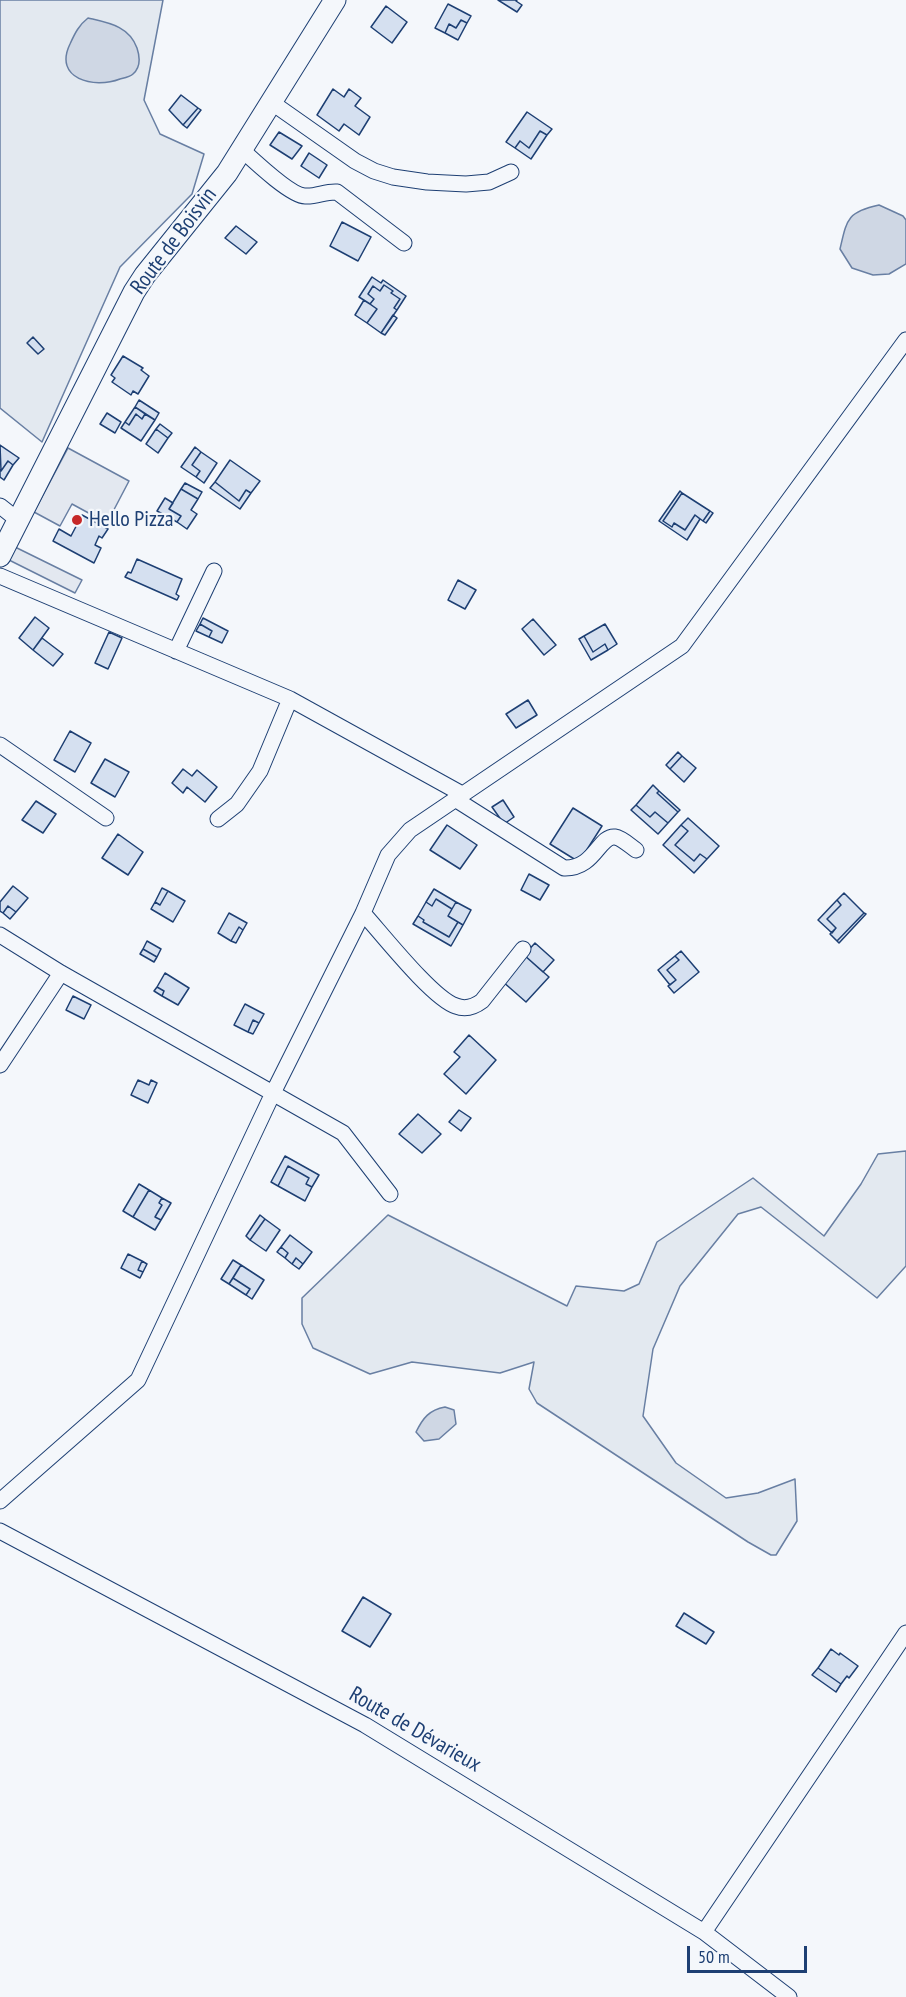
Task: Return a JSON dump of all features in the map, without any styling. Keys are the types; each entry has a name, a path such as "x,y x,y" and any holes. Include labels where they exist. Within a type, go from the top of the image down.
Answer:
{"main road":[{"name":"Route de Boisvin","path":"7,537 134,292 145,274 227,173 335,0"}],"street":[{"path":"271,102 355,161 374,171 393,177 466,184 489,182 511,172"},
{"path":"241,149 293,193 306,196 337,192 404,243"},
{"path":"0,1501 138,1380 273,1093 363,913 387,855 410,830 682,646 906,340"},
{"path":"0,506 7,537"},
{"path":"176,651 214,571"},
{"path":"0,576 290,699 458,797 564,868 581,866 611,837 617,837 636,850"},
{"path":"218,819 237,804 260,771 290,699"},
{"path":"0,745 106,818"},
{"path":"363,913 435,993 456,1006 467,1008 482,1001 523,949"},
{"path":"0,935 61,973 343,1132 390,1194"},
{"path":"0,1065 61,973"},
{"name":"Route de Dévarieux","path":"0,1531 365,1725 704,1932 789,1997"},
{"path":"704,1932 906,1633"}],"shaded area":[{"path":"0,0 163,0 144,100 160,134 204,154 192,194 120,267 42,442 0,408"},
{"path":"88,18 117,27 129,35 138,51 139,62 132,75 99,83 88,82 71,73 67,66 66,56 76,33"},
{"path":"879,205 903,216 906,220 906,264 889,274 873,275 852,268 840,249 850,218 860,211"},
{"path":"68,448 129,481 107,523 72,504 60,526 34,512"},
{"path":"15,547 82,580 75,593 9,560"},
{"path":"906,1151 906,1266 877,1298 761,1207 738,1214 680,1286 653,1349 643,1416 676,1463 726,1498 758,1493 795,1479 797,1521 776,1555 771,1555 748,1542 537,1403 529,1389 534,1362 500,1373 412,1362 370,1374 313,1348 302,1324 302,1298 388,1215 567,1306 576,1286 624,1291 639,1284 657,1242 753,1178 824,1236 861,1184 878,1154"},
{"path":"445,1407 454,1410 456,1424 439,1439 424,1441 416,1432 421,1423 427,1415"}],"building":[{"path":"498,0 517,0 522,5 517,12"},
{"path":"448,4 471,16 467,23 461,20 456,28 449,24 445,33 435,28"},
{"path":"386,6 407,22 392,43 371,27"},
{"path":"461,20 467,23 458,40 445,33 449,24 456,28"},
{"path":"333,89 344,97 349,89 361,98 355,106 370,117 359,135 344,124 339,131 317,115"},
{"path":"181,95 198,108 183,125 169,110"},
{"path":"198,108 201,110 187,128 183,125"},
{"path":"527,112 552,129 547,135 540,131 529,148 520,141 515,148 506,142"},
{"path":"540,131 547,135 531,159 515,148 520,141 529,148"},
{"path":"279,132 302,146 292,159 270,145"},
{"path":"309,153 327,165 319,178 301,166"},
{"path":"342,222 371,237 358,261 330,246"},
{"path":"236,226 257,242 246,254 225,238"},
{"path":"372,277 381,283 383,280 406,296 397,310 394,308 400,299 384,285 380,291 373,286 368,294 374,299 370,304 359,297"},
{"path":"384,285 400,299 394,308 397,310 381,333 367,323 377,309 370,304 374,299 368,294 373,286 380,291"},
{"path":"364,300 377,309 367,323 355,315"},
{"path":"393,315 397,318 385,335 381,333"},
{"path":"33,337 44,349 38,354 27,343"},
{"path":"123,356 143,368 141,370 149,376 138,394 133,391 131,395 112,382 115,378 111,375"},
{"path":"139,400 159,413 155,420 135,407"},
{"path":"135,407 145,414 142,419 136,414 129,425 125,422"},
{"path":"107,413 121,422 115,433 100,424"},
{"path":"136,414 142,419 145,414 155,420 141,441 121,428 125,422 129,425"},
{"path":"160,424 172,433 168,438 156,429"},
{"path":"156,429 168,438 158,453 146,444"},
{"path":"0,445 19,458 13,465 8,461 1,471"},
{"path":"195,447 201,452 192,465 200,471 196,477 181,467"},
{"path":"201,452 217,463 204,483 196,477 200,471 192,465"},
{"path":"230,460 260,481 251,493 246,490 239,501 215,482"},
{"path":"8,461 13,465 4,480 0,477 0,470"},
{"path":"215,482 239,501 246,490 251,493 240,509 210,488"},
{"path":"185,483 202,492 198,499 181,489"},
{"path":"181,489 198,499 191,510 197,514 187,529 177,522 181,516 169,509"},
{"path":"680,491 682,493 663,521 672,527 674,523 685,530 695,515 700,519 687,540 659,521"},
{"path":"682,493 710,511 703,521 695,515 685,530 674,523 672,527 663,521"},
{"path":"165,498 173,503 169,509 181,516 177,522 157,511"},
{"path":"710,511 713,513 706,523 703,521"},
{"path":"82,515 108,529 102,538 99,536 95,545 101,548 94,563 53,541 59,529 71,536"},
{"path":"137,559 182,579 176,594 179,596 177,600 125,577 128,572 131,573"},
{"path":"458,580 476,590 465,609 448,600"},
{"path":"35,617 49,628 33,650 19,638"},
{"path":"203,618 228,631 222,643 209,637 212,631 200,624"},
{"path":"533,619 556,645 544,655 522,629"},
{"path":"200,624 212,631 209,637 196,631"},
{"path":"605,624 617,644 608,650 605,644 593,652 584,636"},
{"path":"109,632 122,638 108,669 95,663"},
{"path":"584,636 593,652 605,644 608,650 591,660 579,639"},
{"path":"42,638 63,654 53,666 33,650"},
{"path":"528,700 537,715 516,728 506,714"},
{"path":"70,731 91,743 75,772 54,760"},
{"path":"678,752 682,756 670,769 666,765"},
{"path":"682,756 696,768 684,782 670,769"},
{"path":"105,759 129,772 115,797 91,783"},
{"path":"183,769 192,776 197,770 217,787 205,802 187,787 183,793 172,783"},
{"path":"653,785 659,791 657,793 678,812 668,823 655,812 650,817 636,805"},
{"path":"659,791 680,810 678,812 657,793"},
{"path":"503,800 514,817 504,824 492,807"},
{"path":"36,801 56,814 43,833 22,820"},
{"path":"636,805 650,817 655,812 668,823 658,834 631,810"},
{"path":"573,808 602,826 579,862 550,844"},
{"path":"688,818 719,846 707,859 700,854 694,861 675,845 688,831 681,825"},
{"path":"447,825 477,845 460,869 430,850"},
{"path":"681,825 688,831 675,845 694,861 700,854 707,859 694,873 663,845"},
{"path":"118,834 143,852 128,875 102,858"},
{"path":"529,874 549,885 540,900 521,890"},
{"path":"13,886 28,898 16,912 8,906 3,913 0,911 0,902"},
{"path":"162,888 168,891 160,905 155,902"},
{"path":"434,889 456,902 452,909 436,899 432,906 426,902"},
{"path":"168,891 185,901 173,922 151,909 155,902 160,905"},
{"path":"844,893 864,913 837,941 830,934 836,928 827,919 841,905 837,900"},
{"path":"436,899 452,909 448,916 458,922 449,937 423,922 424,920 418,916 426,902 432,906"},
{"path":"837,900 841,905 827,919 836,928 832,933 818,920"},
{"path":"456,902 471,910 463,925 448,916"},
{"path":"8,906 16,912 10,919 3,913"},
{"path":"229,913 247,923 243,930 239,927 231,941 218,933"},
{"path":"864,913 866,914 839,943 837,941"},
{"path":"418,916 424,920 423,922 449,937 458,922 463,925 451,946 413,924"},
{"path":"239,927 243,930 236,943 231,941"},
{"path":"147,941 161,949 157,957 143,949"},
{"path":"535,943 554,960 543,972 524,955"},
{"path":"143,949 157,957 154,962 140,954"},
{"path":"681,951 699,972 674,993 668,986 676,980 667,970 679,960 675,956"},
{"path":"524,955 549,977 526,1002 502,981"},
{"path":"675,956 679,960 667,970 676,980 670,985 658,970"},
{"path":"165,973 189,988 178,1005 162,996 164,991 157,987"},
{"path":"157,987 164,991 162,996 154,991"},
{"path":"73,996 91,1005 84,1019 66,1010"},
{"path":"245,1004 264,1014 259,1023 253,1020 248,1032 234,1025"},
{"path":"253,1020 259,1023 253,1034 248,1032"},
{"path":"469,1035 496,1060 466,1094 444,1074 460,1057 454,1052"},
{"path":"138,1080 149,1085 151,1080 157,1083 148,1103 131,1095"},
{"path":"459,1110 471,1118 461,1131 449,1122"},
{"path":"418,1114 441,1134 422,1153 399,1134"},
{"path":"285,1156 319,1175 312,1187 306,1184 309,1178 288,1166 278,1186 271,1182"},
{"path":"288,1166 309,1178 306,1184 312,1187 305,1201 278,1186"},
{"path":"139,1184 149,1190 133,1217 123,1211"},
{"path":"149,1190 162,1198 159,1203 162,1205 155,1217 161,1220 155,1230 133,1217"},
{"path":"162,1198 171,1203 161,1220 155,1217 162,1205 159,1203"},
{"path":"260,1215 265,1219 250,1240 246,1236"},
{"path":"265,1219 280,1230 266,1251 250,1240"},
{"path":"290,1235 312,1252 303,1264 296,1258 292,1264 285,1258 288,1253 281,1247"},
{"path":"281,1247 288,1253 285,1258 277,1252"},
{"path":"128,1254 142,1261 138,1270 143,1272 140,1278 121,1268"},
{"path":"296,1258 303,1264 299,1269 292,1264"},
{"path":"233,1260 241,1265 229,1284 221,1279"},
{"path":"142,1261 147,1264 143,1272 138,1270"},
{"path":"241,1265 264,1280 252,1299 246,1295 250,1289 233,1278"},
{"path":"233,1278 250,1289 246,1295 229,1284"},
{"path":"363,1597 391,1614 370,1647 342,1631"},
{"path":"684,1613 714,1632 706,1644 676,1626"},
{"path":"831,1649 858,1666 841,1684 818,1668"},
{"path":"818,1668 841,1684 836,1692 812,1675"}],"place":[{"name":"Hello Pizza","path":"77,520"}]}
